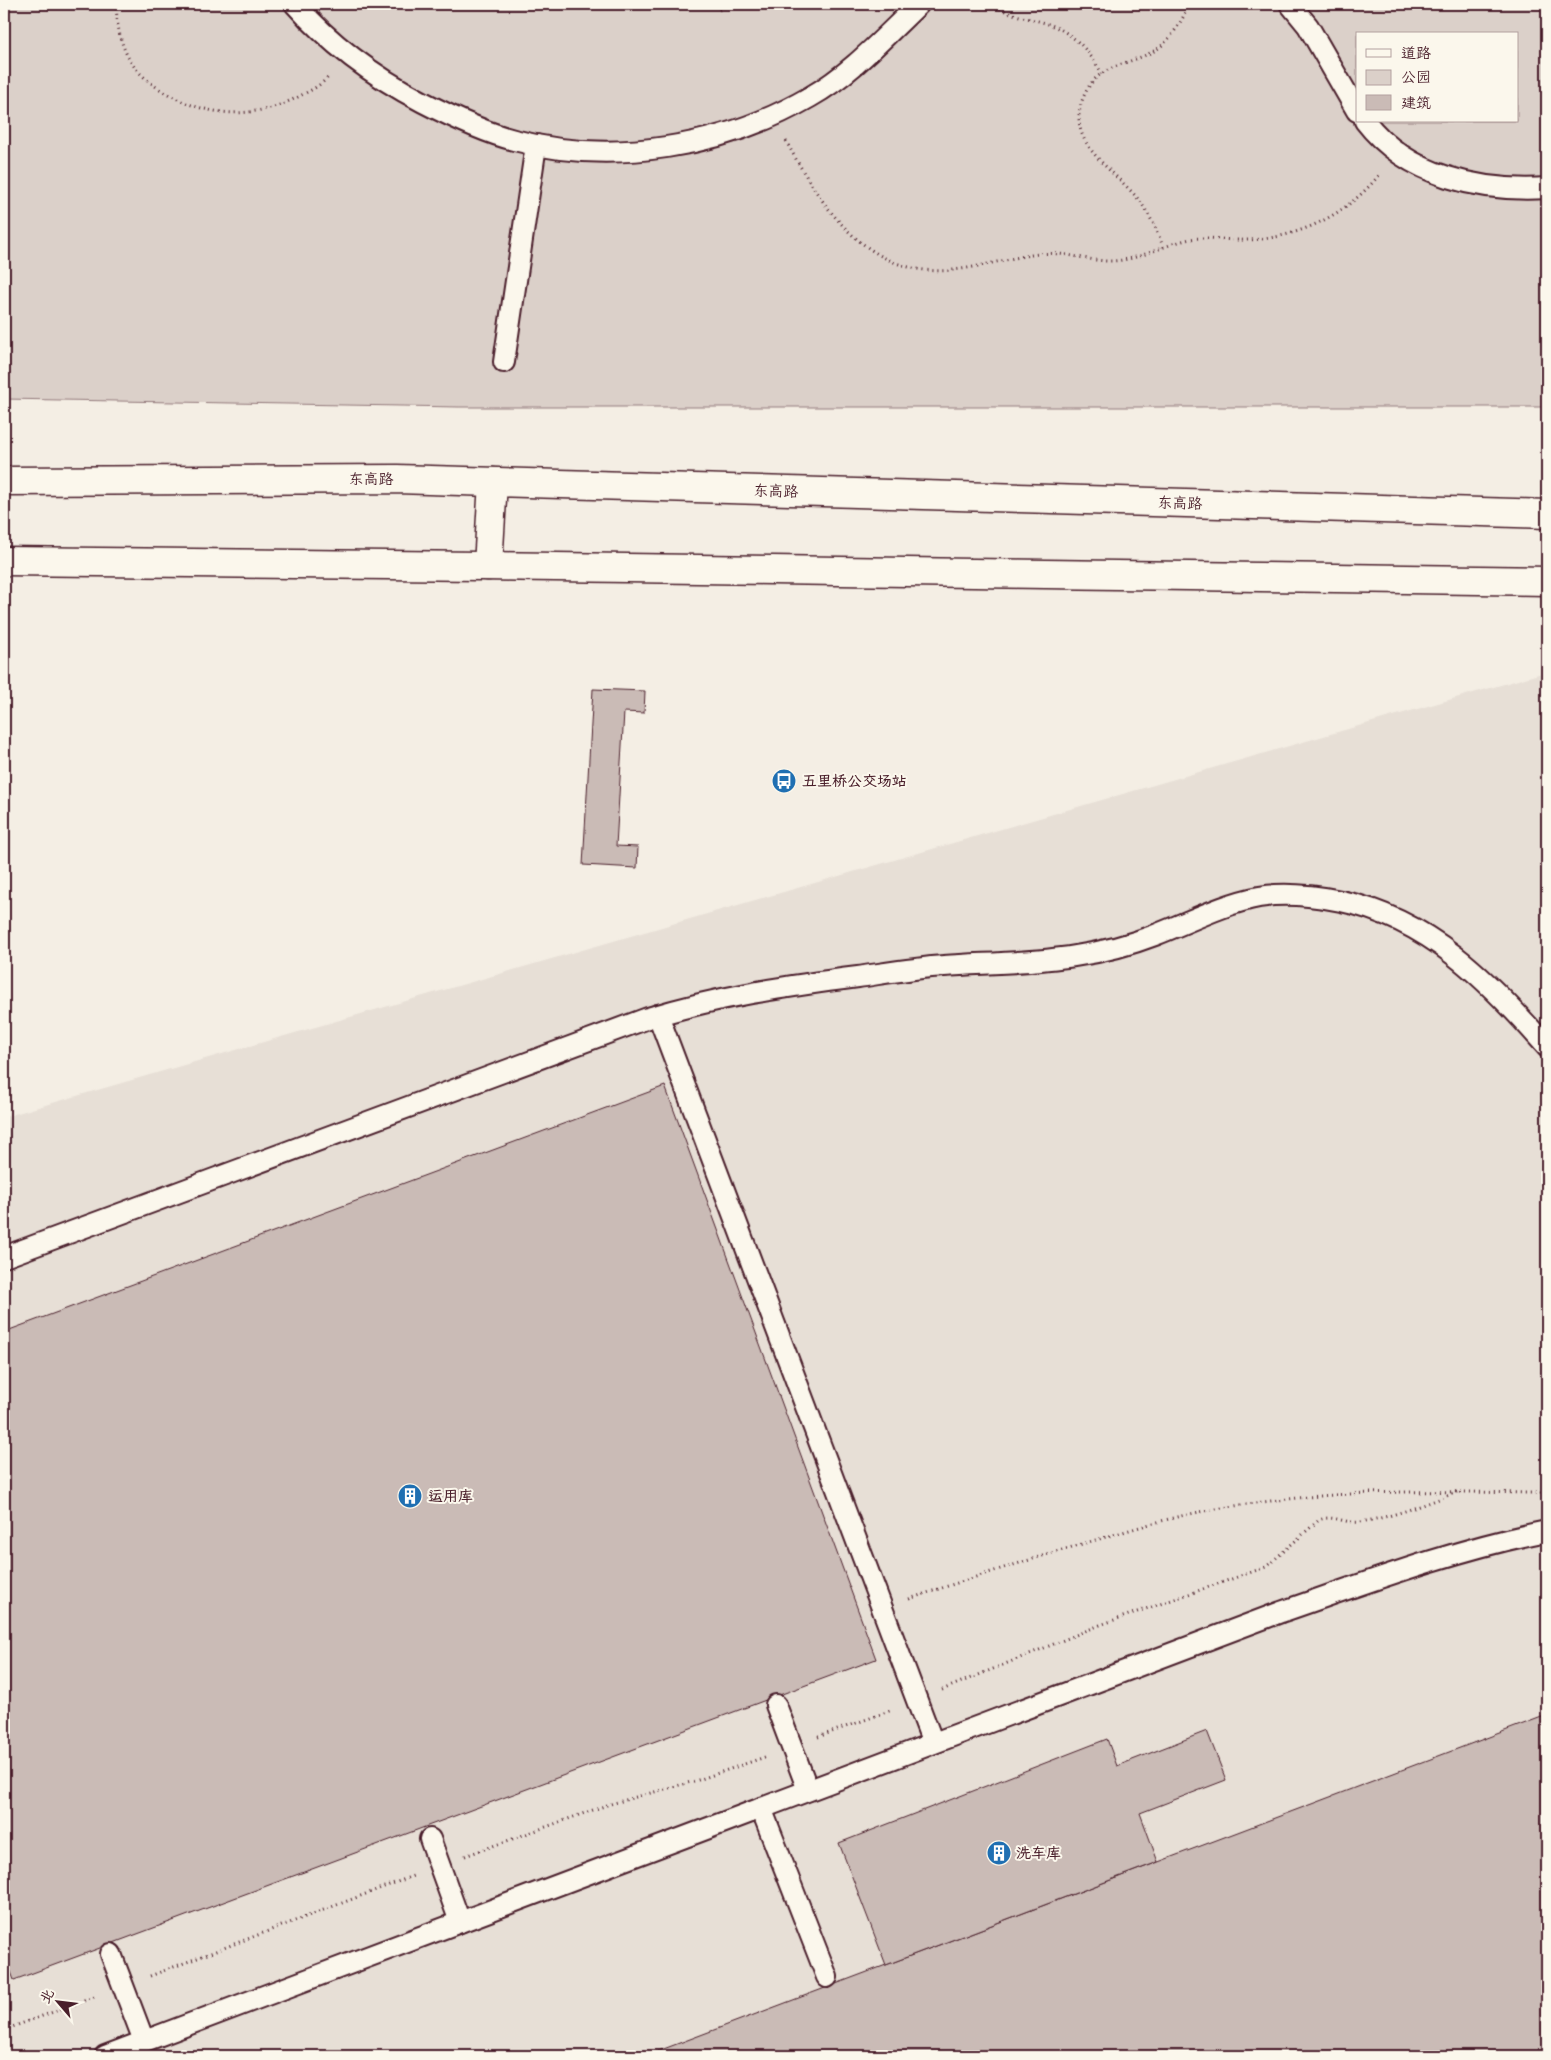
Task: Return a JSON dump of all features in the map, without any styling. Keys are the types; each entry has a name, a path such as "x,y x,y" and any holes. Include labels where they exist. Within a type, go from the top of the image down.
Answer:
{"street":[{"name":"东高路","path":"4,481 397,479 1547,514"},
{"path":"488,566 493,482"},
{"path":"4,562 488,566 1547,582"}],"lane":[{"path":"295,4 324,35 348,55 395,87 472,126 536,145 557,149 601,152 646,150 690,143 733,132 773,116 811,97 845,74 920,4"},
{"path":"1290,4 1308,26 1356,109"},
{"path":"1366,122 1396,152 1414,163 1456,180 1509,188 1547,188"},
{"path":"504,362 536,145"},
{"path":"4,1257 658,1015 743,995 816,983 943,966 1026,962 1075,956 1127,944 1231,904 1258,897 1286,895 1329,899 1358,905 1399,919 1420,931 1468,966 1495,991 1547,1047"},
{"path":"658,1015 933,1743"},
{"path":"105,2056 1290,1609 1427,1563 1507,1540 1547,1531"},
{"path":"776,1705 808,1790"},
{"path":"761,1808 827,1977"},
{"path":"430,1839 460,1922"},
{"path":"111,1954 144,2041"}],"path":[{"path":"116,4 120,36 133,66 161,90 179,100 212,112 241,114 278,106 318,86 348,55"},
{"path":"719,10 729,4"},
{"path":"991,4 1008,14 1053,25 1066,32 1077,40 1089,54 1102,74"},
{"path":"1163,247 1149,216 1139,201 1097,158 1084,140 1080,131 1079,113 1083,98 1090,85 1102,74 1159,48 1176,28 1190,4"},
{"path":"773,116 804,174 839,220 865,245 878,254 905,266 933,271 960,270 1029,255 1048,253 1070,254 1102,261 1118,261 1200,238 1239,240 1268,238 1313,227 1334,215 1358,197 1374,181 1396,152"},
{"path":"882,1608 1017,1564 1198,1512 1253,1503 1320,1496 1394,1492 1547,1493"},
{"path":"4,2030 439,1866 607,1805 698,1780 792,1747 917,1700 1100,1625 1266,1567 1315,1523 1325,1517 1347,1522 1369,1520 1457,1492"}],"shaded area":[{"path":"1547,673 1547,2056 4,2056 4,1117"}],"green space":[{"path":"4,4 1547,4 1547,407 459,407 4,399"}],"building":[{"path":"593,689 645,691 644,713 624,712 616,846 638,847 637,868 583,865"},
{"name":"运用库","path":"665,1086 876,1659 14,1980 4,1953 4,1332"},
{"path":"1547,1715 1547,2056 645,2056 886,1965"},
{"name":"洗车库","path":"1207,1731 1226,1780 1140,1813 1158,1862 886,1965 839,1843 1107,1739 1117,1766"}],"place":[{"name":"五里桥公交场站","path":"784,781"},
{"name":"运用库","path":"410,1496"},
{"name":"洗车库","path":"999,1853"}]}
